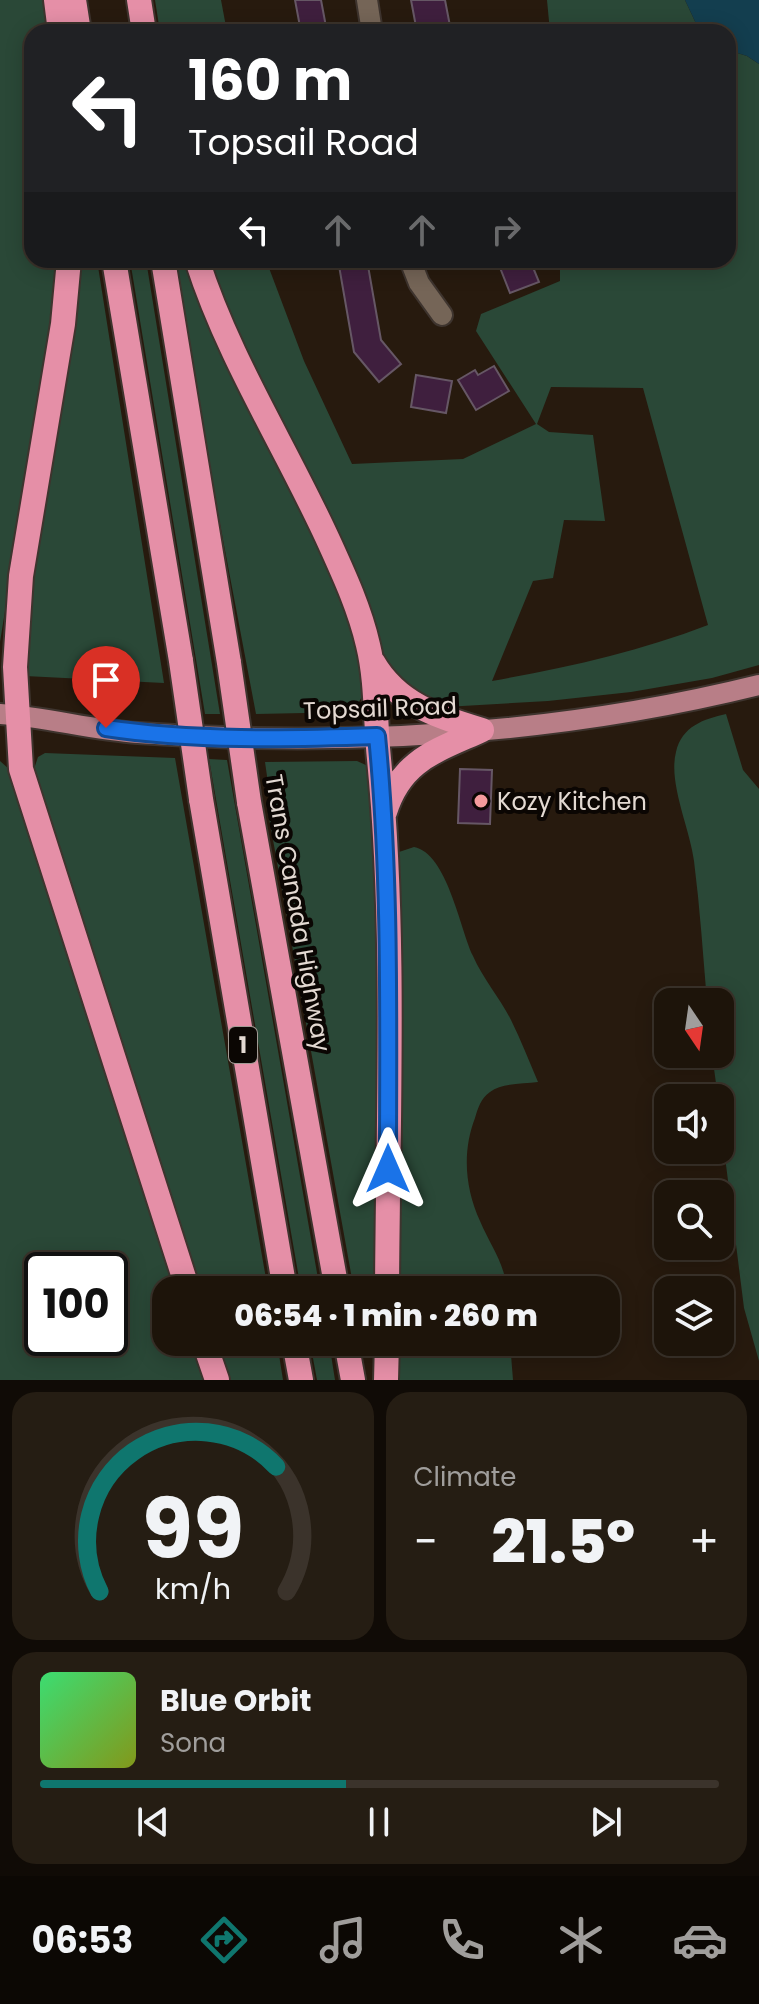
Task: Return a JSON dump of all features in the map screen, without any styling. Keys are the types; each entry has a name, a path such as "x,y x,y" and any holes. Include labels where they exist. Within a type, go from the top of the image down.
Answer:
{"highway":[{"path":"56,0 59,24"},
{"path":"74,0 78,24"},
{"path":"123,0 126,24"},
{"path":"139,0 143,24"},
{"path":"68,268 63,324 21,576 10,715 21,769 184,1276"},
{"name":"1","path":"115,268 201,799 283,1276"},
{"name":"Trans Canada Highway","path":"164,268 249,802 334,1276"},
{"path":"200,268 230,345 338,561 354,600 370,658 385,814 388,899 387,1276"},
{"path":"0,668 15,641"},
{"path":"370,658 392,689 405,699 431,713 482,730"},
{"path":"385,814 394,789 408,770 482,730"},
{"path":"209,1356 217,1380"},
{"path":"297,1356 301,1380"},
{"path":"349,1356 353,1380"},
{"path":"386,1380 387,1356"}],"main road":[{"name":"Topsail Road","path":"10,715 135,733 377,736 482,730 651,709 759,685"}],"street":[{"path":"367,0 371,24"},
{"path":"413,268 419,283 442,315"}],"green space":[{"path":"0,0 46,0 50,24 24,24 24,268 61,268 0,642"},
{"path":"155,0 221,0 226,24 159,24"},
{"path":"547,0 685,0 696,24 549,24"},
{"path":"736,53 759,64 759,665 712,678 631,692 548,701 434,706 395,677 381,654 337,532 238,340 211,268 269,268 304,361 352,464 463,459 536,424 476,331 481,314 560,281 560,268 736,268","holes":["551,387 643,388 708,625 601,658 492,681 533,581 553,578 564,520 605,521 593,435 549,432 537,424"]},
{"path":"75,268 98,268 164,683 25,676 26,610"},
{"path":"131,268 147,268 220,714 205,714"},
{"path":"175,268 194,268 316,529 361,645 363,695 353,712 256,714 188,355"},
{"path":"726,714 743,770 759,789 759,1361 744,1308 734,1228 734,1180 728,1180 726,1164 734,1164 734,1084 716,1084 714,1068 734,1068 734,988 706,988 694,861 675,778 674,764 679,743 689,730 702,721"},
{"path":"45,753 175,758 266,1276 190,1276 32,775 38,757"},
{"path":"209,759 227,760 318,1276 299,1276"},
{"path":"0,761 9,769 176,1276 152,1276 152,1356 202,1356 210,1380 0,1380"},
{"path":"357,761 368,766 377,808 380,1276 351,1276 268,812 272,811 265,762"},
{"path":"414,847 425,852 444,877 473,956 511,1020 538,1082 507,1085 487,1094 479,1107 468,1144 467,1170 471,1196 504,1276 394,1276 396,853"},
{"path":"216,1356 279,1356 283,1380 224,1380"},
{"path":"313,1356 331,1356 335,1380 317,1380"},
{"path":"393,1356 511,1356 513,1380 393,1380"}],"water":[{"path":"685,0 759,0 759,64 736,53 736,24 696,24"}],"building":[{"path":"295,0 321,0 326,24 300,24"},
{"path":"411,0 445,0 450,24 416,24"},
{"path":"339,268 368,268 381,340 401,364 379,382 354,352"},
{"path":"500,268 533,268 539,282 510,293"},
{"path":"494,366 509,391 476,410 458,380 475,370 478,375"},
{"path":"416,375 452,381 446,413 411,407"},
{"path":"460,769 492,770 490,824 458,823"}],"place":[{"name":"Kozy Kitchen","path":"481,801"}],"route":[{"path":"106,728 135,733 197,736 377,736 385,814 388,899 388,1169"}]}
